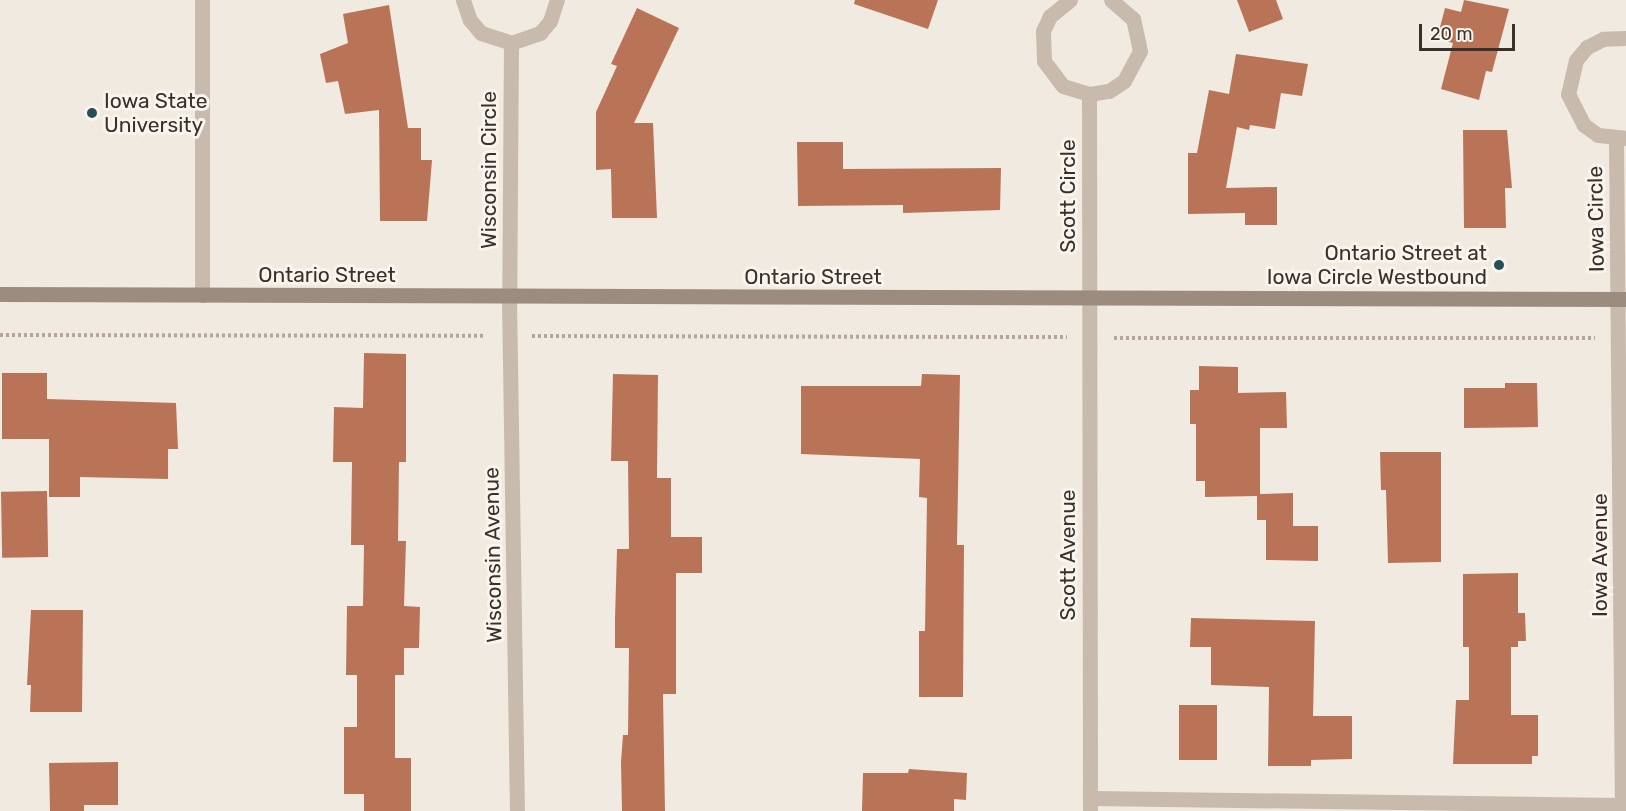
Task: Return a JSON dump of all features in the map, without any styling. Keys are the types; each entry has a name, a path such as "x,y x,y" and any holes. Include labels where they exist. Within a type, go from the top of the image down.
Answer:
{"main road":[{"name":"Ontario Street","path":"0,294 509,298 1622,299"}],"street":[{"path":"202,0 202,295"},
{"path":"463,0 470,20 481,33 511,43 540,33 550,21 557,0"},
{"path":"1070,0 1050,16 1043,31 1044,61 1063,86 1089,94 1109,90 1124,81 1140,51 1133,19 1112,0"},
{"name":"Iowa Circle","path":"1622,299 1621,138 1598,135 1584,125 1568,94 1569,77 1575,60 1587,47 1604,39 1626,38"},
{"name":"Wisconsin Circle","path":"509,298 511,43"},
{"name":"Scott Circle","path":"1089,94 1089,298"},
{"name":"Wisconsin Avenue","path":"509,298 517,811"},
{"name":"Scott Avenue","path":"1089,298 1090,804"},
{"name":"Iowa Avenue","path":"1622,299 1624,537 1622,808"},
{"path":"1090,804 1622,808"}],"path":[{"path":"0,335 481,336"},
{"path":"548,336 1053,337"},
{"path":"1120,338 1585,338"}],"building":[{"path":"855,0 938,0 928,29 854,4"},
{"path":"1237,0 1276,0 1283,19 1249,32"},
{"path":"1464,0 1509,9 1492,72 1486,71 1479,100 1441,89 1453,43 1437,39 1445,8 1461,12"},
{"path":"389,5 408,128 421,128 421,160 432,160 427,221 380,221 379,110 345,114 338,81 326,83 320,54 348,43 343,14"},
{"path":"637,8 679,28 634,123 653,123 657,218 612,218 611,169 596,170 596,112 617,66 611,64"},
{"path":"1236,54 1308,64 1302,96 1281,93 1275,129 1250,125 1249,130 1237,127 1226,188 1277,187 1277,225 1245,225 1245,213 1188,214 1188,153 1197,153 1209,90 1229,94"},
{"path":"1463,130 1507,130 1512,188 1505,188 1506,228 1464,228"},
{"path":"797,142 843,142 843,169 1001,168 1000,210 903,213 903,205 798,206"},
{"path":"364,353 406,354 406,462 399,462 398,541 406,541 404,606 420,607 419,648 404,648 404,675 395,675 395,758 411,758 411,811 364,811 364,794 344,794 344,727 357,727 357,675 346,675 347,606 363,606 364,545 351,545 352,462 333,462 334,407 363,408"},
{"path":"1199,366 1238,367 1238,393 1286,392 1287,428 1260,428 1260,494 1293,493 1293,526 1318,526 1318,561 1266,560 1266,520 1257,520 1257,496 1205,497 1205,481 1196,481 1196,424 1190,424 1190,390 1199,390"},
{"path":"2,373 47,373 47,399 176,403 178,449 168,449 168,479 80,477 80,497 49,497 49,439 2,439"},
{"path":"613,374 658,375 657,478 671,478 671,537 702,537 702,573 676,573 676,694 663,694 665,811 622,811 621,762 623,735 628,735 629,648 615,648 615,619 617,549 629,549 628,461 611,461"},
{"path":"922,374 960,375 957,545 964,545 963,697 919,697 919,631 925,631 927,498 919,497 920,459 801,454 801,386 921,386"},
{"path":"1505,383 1537,383 1538,427 1464,428 1464,388 1505,388"},
{"path":"1380,452 1441,452 1441,562 1388,563 1386,490 1381,490"},
{"path":"47,491 48,557 2,558 1,492"},
{"path":"1518,573 1518,613 1525,613 1526,641 1518,641 1518,647 1511,647 1511,715 1538,715 1538,756 1532,756 1532,764 1453,764 1456,700 1469,700 1469,647 1463,647 1463,574"},
{"path":"31,610 83,610 82,712 30,712 31,685 27,685"},
{"path":"1191,618 1315,621 1313,716 1352,716 1352,759 1311,760 1311,766 1268,766 1269,687 1211,685 1211,647 1190,647"},
{"path":"1179,705 1217,705 1217,760 1179,760"},
{"path":"118,762 118,805 84,805 84,811 50,811 49,763"},
{"path":"909,769 967,773 966,800 954,799 954,811 862,811 863,773 908,773"}],"place":[{"name":"Iowa State University","path":"92,113"},
{"name":"Ontario Street at Iowa Circle Westbound","path":"1499,265"}]}
